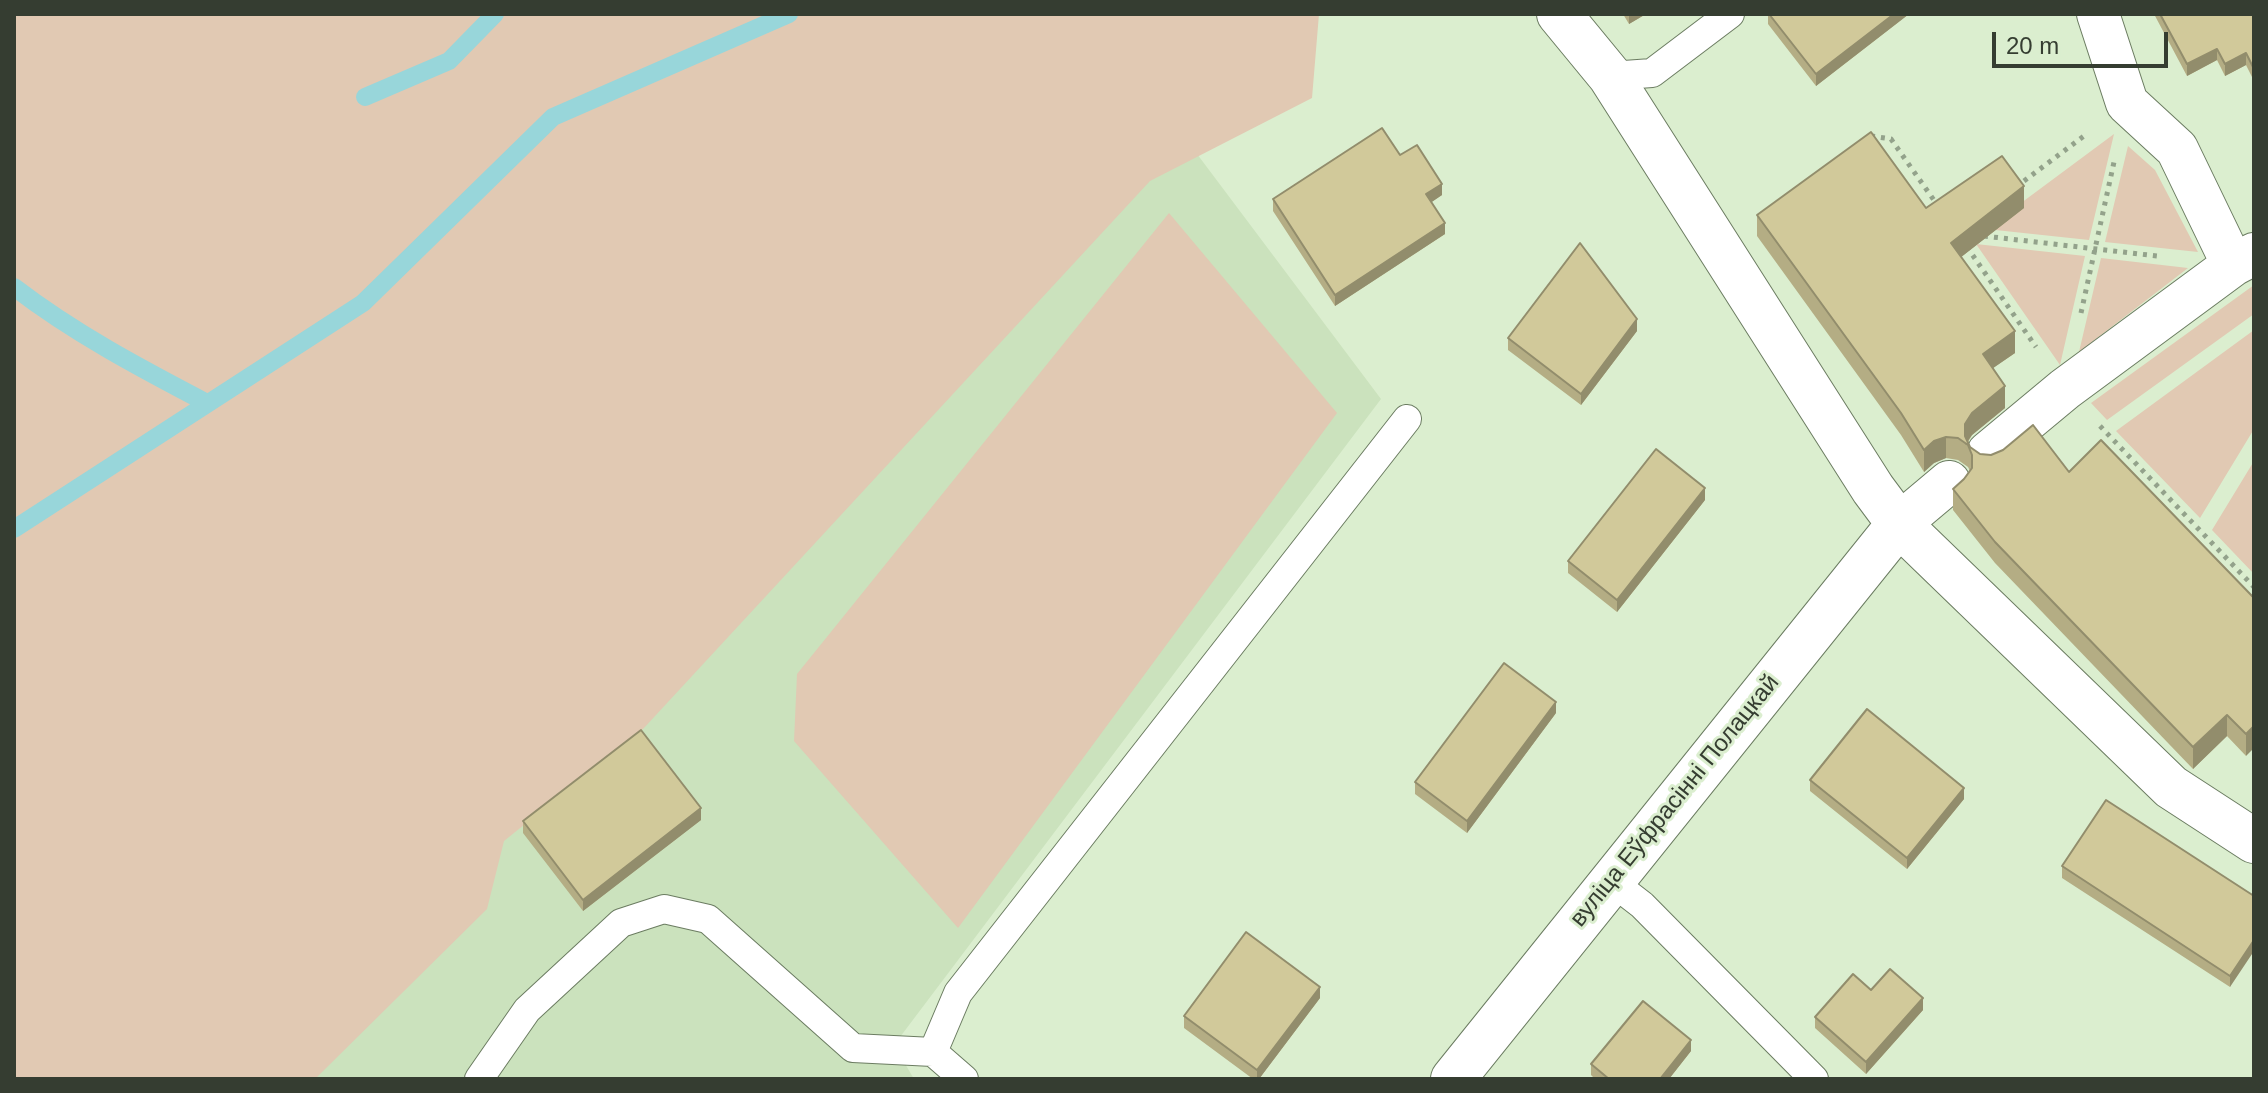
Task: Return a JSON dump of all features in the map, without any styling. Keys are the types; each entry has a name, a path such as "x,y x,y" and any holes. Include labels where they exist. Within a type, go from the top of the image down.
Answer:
{"street":[{"path":"1559,14 1610,76 1873,489 1899,524 2171,787 2254,841"},
{"path":"1988,453 2065,389 2244,260 2177,149 2127,103 2098,14"},
{"path":"1899,524 1949,482"},
{"name":"вуліца Еўфрасінні Полацкай","path":"1453,1079 1899,524"}],"lane":[{"path":"1610,76 1652,73 1730,14"},
{"path":"933,1052 958,993 1407,419"},
{"path":"1611,881 1642,905 1814,1079"},
{"path":"479,1079 527,1010 611,932 621,923 664,909 708,919 853,1048 933,1052 964,1079"}],"path":[{"path":"2005,195 2127,103"},
{"path":"2065,389 2127,103"},
{"path":"1870,136 1891,139 1941,209"},
{"path":"1972,234 2095,249 2244,260"},
{"path":"1966,246 2065,389 2254,587"}],"shaded area":[{"path":"14,14 1319,14 1312,98 1150,181 643,729 504,841 487,909 315,1079 14,1079"},
{"path":"1164,110 1381,399 894,1045 914,1079 14,1079 14,829"},
{"path":"2114,134 2089,240 1986,229"},
{"path":"2128,146 2155,170 2198,252 2105,242"},
{"path":"1169,213 1337,413 958,928 794,741 797,674"},
{"path":"1976,244 2085,256 2060,365"},
{"path":"2101,258 2188,268 2079,352"},
{"path":"2254,285 2254,314 2107,420 2091,403"},
{"path":"2254,330 2254,429 2200,518 2116,431"},
{"path":"2254,461 2254,574 2212,530"}],"building":[{"path":"1769,14 1894,14 1816,74"},
{"path":"2160,14 2254,14 2254,69 2246,53 2225,64 2217,49 2187,64"},
{"path":"1382,128 1400,155 1417,145 1442,184 1426,194 1445,223 1335,295 1273,199"},
{"path":"1871,132 1926,208 2002,156 2024,186 1951,243 2015,331 1983,354 2005,386 1972,413 1965,424 1965,436 1970,447 1980,454 1991,455 2003,450 2033,425 2069,472 2101,440 2254,598 2254,726 2246,734 2227,715 2193,747 1995,542 1953,489 1972,468 1968,445 1958,438 1946,437 1934,441 1924,450 1901,413 1757,215"},
{"path":"1580,243 1637,319 1581,394 1508,338"},
{"path":"1656,449 1705,488 1617,600 1568,561"},
{"path":"1504,663 1556,702 1467,821 1415,782"},
{"path":"1867,709 1964,788 1907,858 1810,780"},
{"path":"641,730 701,808 583,900 523,821"},
{"path":"2106,800 2254,896 2254,940 2230,976 2062,866"},
{"path":"1246,932 1320,987 1257,1070 1184,1016"},
{"path":"1890,969 1923,998 1866,1062 1815,1017 1853,974 1871,990"},
{"path":"1643,1001 1691,1040 1660,1079 1609,1079 1591,1064"}],"waterway":[{"path":"365,97 449,61 495,14"},
{"path":"14,529 363,303 553,117 789,14"},
{"path":"14,287 84,335 207,403"}]}
